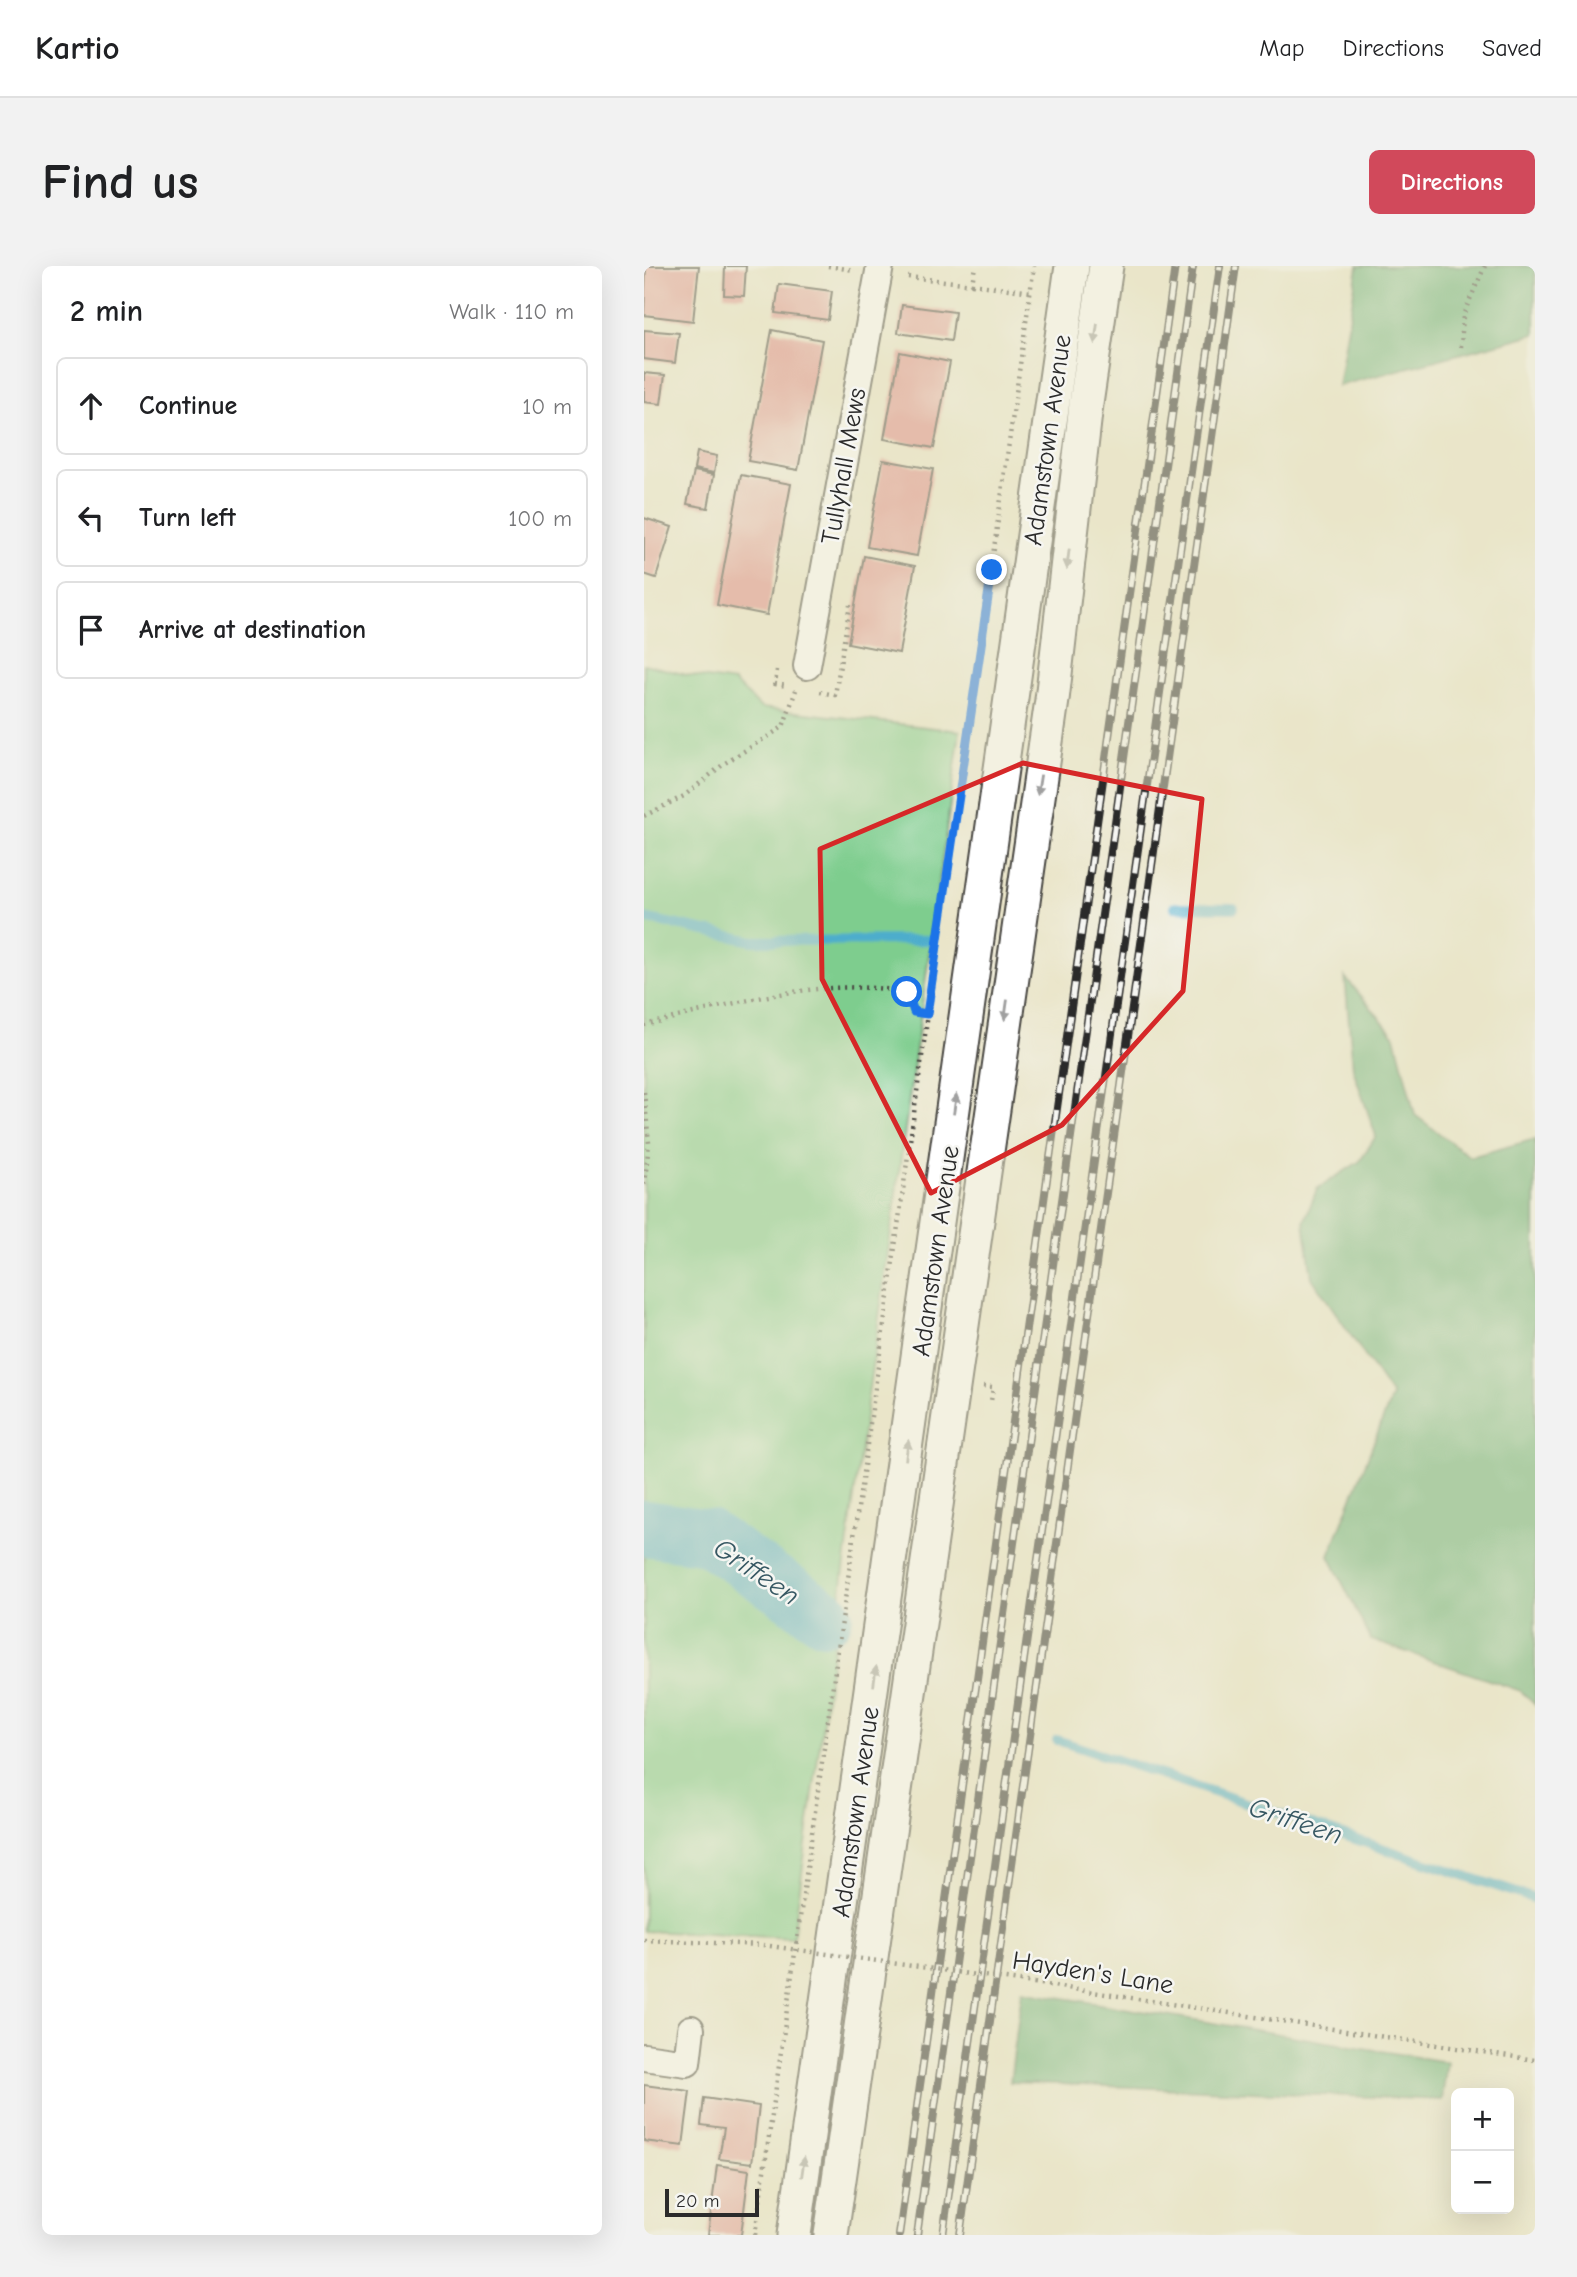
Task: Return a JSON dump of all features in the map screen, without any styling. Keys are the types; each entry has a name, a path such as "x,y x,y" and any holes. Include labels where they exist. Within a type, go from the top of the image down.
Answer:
{"street":[{"name":"Tullyhall Mews","path":"802,677 880,266"},
{"name":"Adamstown Avenue","path":"794,2235 1072,266"},
{"name":"Adamstown Avenue","path":"831,2235 1052,700 1086,404 1106,266"},
{"path":"644,2057 687,2063 691,2029"}],"path":[{"path":"755,2235 1034,266"},
{"path":"1461,347 1463,315 1485,266"},
{"path":"972,284 1031,292"},
{"path":"644,816 684,796 725,763 783,727 802,677"},
{"path":"644,1025 771,994 821,988 880,987 907,992 914,1012 927,1014"},
{"path":"644,1092 649,1143 644,1189"},
{"path":"989,1387 993,1387 991,1401 994,1402"},
{"name":"Hayden's Lane","path":"644,1940 763,1944 1535,2060"}],"highlighted area":[{"path":"1023,763 1202,799 1183,991 1062,1125 931,1193 822,979 820,849"}],"green space":[{"path":"1358,266 1535,266 1535,334 1338,386"},
{"path":"644,664 687,675 734,682 761,708 960,731 793,1938 644,1931"},
{"path":"1345,977 1395,1036 1415,1115 1470,1157 1535,1139 1535,1705 1521,1691 1371,1640 1329,1556 1392,1396 1312,1278 1304,1222 1317,1189 1360,1161 1376,1136 1353,1069"},
{"path":"1022,1991 1447,2062 1442,2100 1010,2082"}],"building":[{"path":"646,266 699,266 693,321 644,315"},
{"path":"725,266 746,266 744,296 724,295"},
{"path":"779,284 832,291 828,320 775,313"},
{"path":"902,305 955,312 951,341 898,333"},
{"path":"644,330 679,333 675,363 644,359"},
{"path":"772,330 822,340 798,470 748,461"},
{"path":"900,352 950,362 934,448 884,439"},
{"path":"644,373 665,375 661,404 644,402"},
{"path":"697,452 717,456 714,473 694,469"},
{"path":"883,460 933,469 917,556 867,547"},
{"path":"694,471 714,475 708,508 687,504"},
{"path":"741,475 791,484 767,615 717,605"},
{"path":"644,518 672,527 656,578 644,574"},
{"path":"864,556 915,566 899,653 848,643"},
{"path":"644,2085 690,2091 683,2146 644,2141"},
{"path":"704,2098 759,2106 752,2163 719,2159 724,2128 701,2125"},
{"path":"717,2165 749,2170 741,2235 708,2235"}],"waterway":[{"path":"1175,907 1234,908"},
{"path":"644,918 753,941 929,940"},
{"name":"Griffeen","path":"644,1528 708,1537 825,1617"},
{"name":"Griffeen","path":"1057,1740 1535,1899"}],"railway":[{"path":"899,2235 1175,266"},
{"path":"917,2235 1193,266"},
{"path":"943,2235 1220,266"},
{"path":"960,2235 1236,266"}],"route":[{"path":"907,992 915,1008 914,1012 927,1014 992,570"}]}
